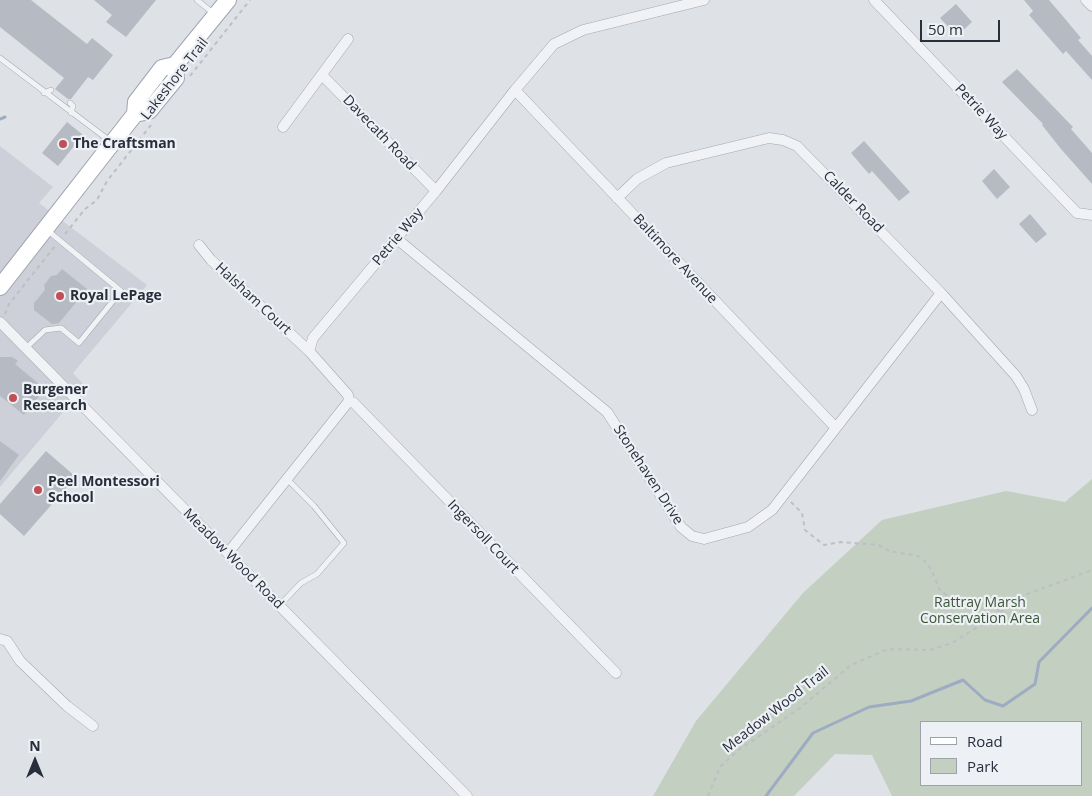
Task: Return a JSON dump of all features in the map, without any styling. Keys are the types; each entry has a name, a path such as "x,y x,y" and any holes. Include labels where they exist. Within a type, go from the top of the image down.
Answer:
{"main road":[{"path":"0,288 135,114 136,102 162,68 175,65 228,0"}],"street":[{"name":"Petrie Way","path":"308,351 313,338 436,192 515,90 554,44 583,30 704,0"},
{"name":"Petrie Way","path":"874,0 1077,213 1092,215"},
{"path":"1086,0 1092,6"},
{"path":"283,127 348,39"},
{"name":"Davecath Road","path":"322,75 436,192"},
{"name":"Baltimore Avenue","path":"515,90 834,427"},
{"name":"Calder Road","path":"617,198 637,179 666,163 769,138 783,140 805,153 941,293 1016,376 1024,389 1032,410"},
{"name":"Stonehaven Drive","path":"397,239 607,412 680,527 692,536 704,539 716,538 748,527 772,510 834,427 941,293"},
{"name":"Halsham Court","path":"199,245 211,260 308,351"},
{"name":"Meadow Wood Road","path":"0,322 467,796"},
{"path":"228,553 349,401 348,395 308,351"},
{"name":"Ingersoll Court","path":"349,401 354,403 616,674"},
{"path":"0,639 7,641 20,661 67,706 93,726"}],"lane":[{"path":"197,0 216,15"},
{"path":"0,58 44,93 112,142"},
{"path":"44,93 51,90"},
{"path":"70,103 72,106 71,113"},
{"path":"25,348 45,330 61,328 79,343 121,291 46,229"},
{"path":"279,606 301,582 317,574 344,543 314,506 287,479"}],"path":[{"name":"Lakeshore Trail","path":"185,82 250,0"},
{"name":"Lakeshore Trail","path":"6,311 9,304 85,209 96,200 107,181 155,120"},
{"path":"784,493 802,513 805,530 824,545 841,542 879,545 889,551 918,556 928,564 940,591 954,599 990,605 1002,612"},
{"name":"Meadow Wood Trail","path":"708,796 720,767 736,752 800,708 831,680 851,666 888,648 930,650 952,643 1002,612 1022,596 1092,570"}],"shaded area":[{"path":"0,146 53,187 39,203 147,285 73,373 85,386 0,487"}],"green space":[{"name":"Rattray Marsh Conservation Area","path":"1092,479 1092,796 892,796 872,755 835,754 794,796 653,796 696,721 803,593 882,520 1006,491 1065,502"}],"building":[{"path":"0,0 31,0 87,44 92,38 113,55 93,80 88,77 71,99 68,99 55,89 64,78 0,27"},
{"path":"94,0 156,0 126,37 106,22 112,15"},
{"path":"1024,0 1049,0 1061,14 1081,38 1078,40 1092,56 1092,80 1066,51 1063,54 1029,15 1033,11"},
{"path":"956,4 972,22 957,36 940,18"},
{"path":"1017,69 1073,127 1071,129 1092,153 1092,184 1061,149 1043,124 1002,82"},
{"name":"The Craftsman","path":"67,122 83,135 58,166 42,153"},
{"path":"864,141 910,192 899,201 872,171 869,174 851,153"},
{"path":"994,169 1010,187 997,199 982,181"},
{"path":"1030,214 1047,234 1036,243 1019,224"},
{"name":"Royal LePage","path":"62,269 87,289 59,323 52,324 34,310 34,303 45,290 44,285 51,276 57,275"},
{"path":"0,357 12,357 18,361 15,364 45,389 24,415 0,396"},
{"path":"0,441 19,455 0,481"},
{"name":"Peel Montessori School","path":"46,451 76,477 24,536 0,514 0,504"}],"waterway":[{"path":"0,119 5,117"},
{"path":"766,796 813,733 869,707 911,701 963,680 985,700 1003,706 1035,684 1039,662 1092,608"}],"place":[{"name":"The Craftsman","path":"63,144"},
{"name":"Royal LePage","path":"60,296"},
{"name":"Burgener Research","path":"13,398"},
{"name":"Peel Montessori School","path":"38,490"}]}
